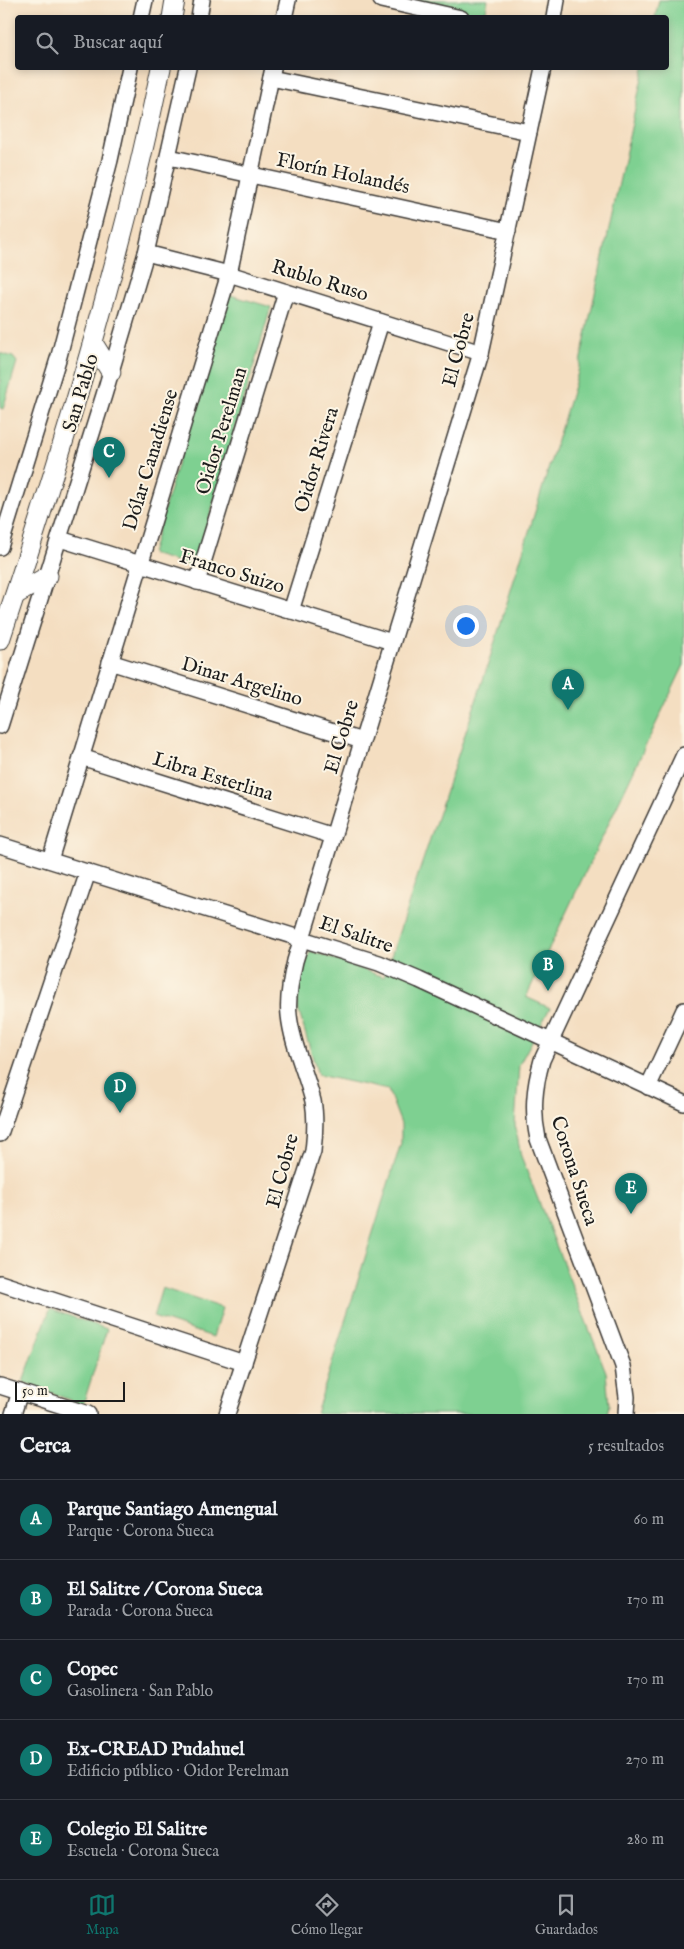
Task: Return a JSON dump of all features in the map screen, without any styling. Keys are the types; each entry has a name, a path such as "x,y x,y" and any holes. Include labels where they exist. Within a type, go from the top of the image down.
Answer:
{"main road":[{"path":"172,15 175,0"},
{"name":"San Pablo","path":"0,640 93,343 124,231 162,70"},
{"path":"93,343 111,372"},
{"path":"15,595 48,576"}],"street":[{"path":"142,15 144,0"},
{"path":"200,15 202,0"},
{"path":"285,15 288,0"},
{"path":"381,0 448,15"},
{"path":"554,15 557,0"},
{"name":"San Pablo","path":"0,547 59,356 108,168 130,70"},
{"name":"San Pablo","path":"0,726 60,539 146,253 188,70"},
{"name":"El Cobre","path":"227,1414 313,1151 315,1125 312,1100 293,1038 288,1013 292,975 301,938 481,353 543,70"},
{"path":"272,72 529,132"},
{"name":"Dólar Canadiense","path":"50,860 229,274 272,72"},
{"name":"Florín Holandés","path":"169,157 508,231"},
{"name":"Rublo Ruso","path":"146,253 229,274 481,353"},
{"name":"Oidor Perelman","path":"197,582 286,292"},
{"name":"Oidor Rivera","path":"291,611 381,322"},
{"name":"Franco Suizo","path":"60,539 392,642"},
{"name":"Dinar Argelino","path":"110,662 362,741"},
{"name":"Libra Esterlina","path":"81,757 333,836"},
{"name":"Corona Sueca","path":"626,1414 627,1397 623,1366 536,1132 534,1108 536,1083 542,1060 550,1041 683,758"},
{"name":"El Salitre","path":"0,844 301,938 401,972 684,1103"},
{"path":"0,1134 88,872"},
{"path":"648,1087 684,1010"},
{"path":"0,1283 244,1363"},
{"path":"0,1386 88,1414"},
{"path":"13,1414 20,1392"}],"green space":[{"path":"417,0 488,0 485,15 417,2"},
{"path":"659,0 684,0 684,665 526,997 550,1008 519,1065 515,1125 521,1156 606,1372 609,1405 607,1414 316,1414 401,1143 401,1124 388,1090 318,1075 298,1009 298,975 311,951 384,977 484,677 577,376 644,70 669,70 669,15 655,15"},
{"path":"227,294 271,307 195,567 151,554"},
{"path":"0,353 13,357 17,362 3,409 0,408"},
{"path":"162,1288 222,1308 213,1337 153,1317"},
{"path":"50,1309 107,1329 83,1405 23,1382"}],"place":[{"name":"Copec","path":"109,478"},
{"name":"Parque Santiago Amengual","path":"568,710"},
{"name":"El Salitre / Corona Sueca","path":"548,991"},
{"name":"Ex-CREAD Pudahuel","path":"120,1113"},
{"name":"Colegio El Salitre","path":"631,1214"}]}
